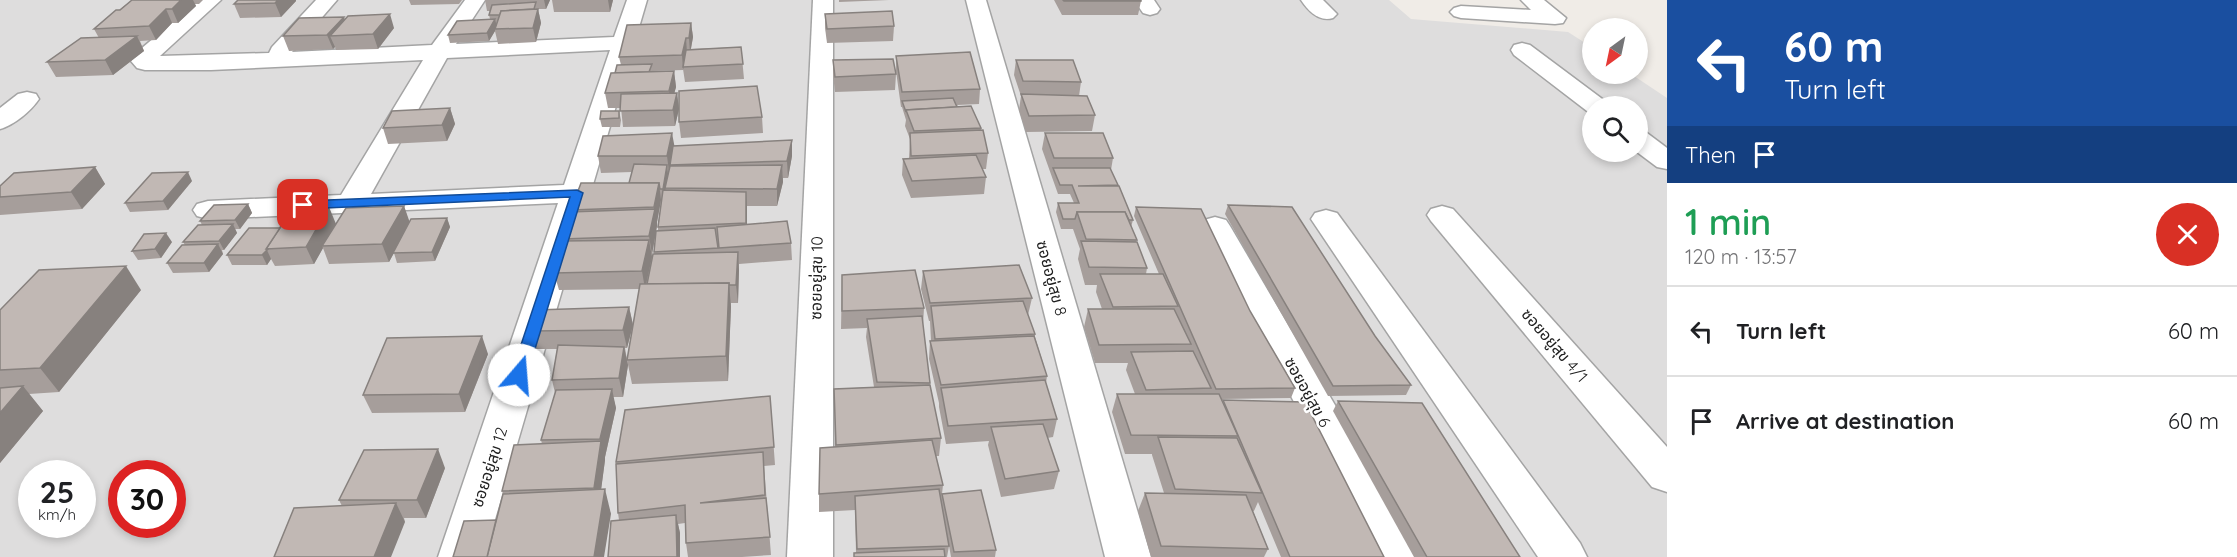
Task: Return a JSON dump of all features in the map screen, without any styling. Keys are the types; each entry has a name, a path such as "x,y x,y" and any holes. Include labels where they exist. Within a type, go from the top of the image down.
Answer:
{"street":[{"path":"212,0 143,61 145,63 273,60 625,43"},
{"path":"273,60 327,0"},
{"path":"351,202 440,51 475,0"},
{"name":"ซอยอยู่สุข 12","path":"461,557 637,0"},
{"name":"ซอยอยู่สุข 10","path":"810,557 823,0"},
{"name":"ซอยอยู่สุข 8","path":"976,0 1128,557"},
{"path":"1461,12 1555,18 1531,0"},
{"path":"1522,50 1583,96"},
{"path":"0,121 27,99"},
{"path":"1648,147 1667,161"},
{"path":"208,210 577,193"},
{"name":"ซอยอยู่สุข 4/1","path":"1442,215 1667,475"},
{"path":"1326,219 1564,557"},
{"name":"ซอยอยู่สุข 6","path":"1215,226 1401,557"}],"shaded area":[{"path":"0,0 1389,0 1411,19 1568,32 1582,41 1582,84 1646,84 1667,98 1667,557 0,557"}],"building":[{"path":"132,0 181,0 172,9 166,9 149,26 94,29"},
{"path":"238,0 278,0 275,3 234,4"},
{"path":"1141,0 1141,1 1064,1"},
{"path":"536,2 534,9 501,11 500,15 489,15 492,5"},
{"path":"538,9 533,28 495,29 501,11"},
{"path":"892,11 894,26 827,29 825,14"},
{"path":"390,14 373,34 330,36 348,16"},
{"path":"344,17 327,35 283,36 299,18"},
{"path":"495,19 487,33 448,35 457,21"},
{"path":"691,23 689,38 686,38 682,55 619,57 627,25"},
{"path":"137,36 105,60 47,62 81,38"},
{"path":"741,47 743,64 683,67 686,50"},
{"path":"970,52 980,89 902,92 896,56"},
{"path":"893,59 896,74 835,77 833,60"},
{"path":"1016,60 1073,60 1081,82 1023,81"},
{"path":"652,64 649,72 615,73 617,65"},
{"path":"674,71 669,91 605,93 611,73"},
{"path":"757,86 762,117 679,122 679,91"},
{"path":"677,93 673,110 620,111 621,94"},
{"path":"1021,94 1087,96 1095,115 1029,116"},
{"path":"953,98 957,107 906,110 906,112 902,101"},
{"path":"971,106 981,128 914,131 906,110"},
{"path":"450,108 442,125 383,128 392,111"},
{"path":"601,111 619,111 619,118 600,119"},
{"path":"983,130 988,153 911,156 910,133"},
{"path":"672,133 667,156 598,156 603,136"},
{"path":"1045,133 1103,133 1113,158 1054,158"},
{"path":"792,140 787,161 670,165 673,146"},
{"path":"976,155 986,177 912,181 903,159"},
{"path":"634,164 667,165 663,189 660,189 659,183 629,183"},
{"path":"782,165 777,189 665,188 670,166"},
{"path":"95,167 71,192 0,197 0,186 14,173"},
{"path":"1053,168 1110,168 1118,185 1078,186 1119,186 1133,220 1129,220 1125,212 1077,212 1075,219 1063,219 1058,203 1079,203 1072,185 1060,185"},
{"path":"188,172 163,201 125,203 152,173"},
{"path":"581,183 659,183 654,207 571,210"},
{"path":"663,190 746,192 746,223 658,227"},
{"path":"248,204 235,220 200,221 214,205"},
{"path":"1228,205 1292,207 1375,336 1411,385 1333,386"},
{"path":"404,206 382,244 322,246 346,208"},
{"path":"329,207 306,247 266,249 292,209"},
{"path":"1136,207 1201,209 1250,311 1295,388 1216,389"},
{"path":"655,209 649,236 562,239 569,212"},
{"path":"1077,212 1125,212 1137,240 1086,239"},
{"path":"447,218 432,252 393,253 411,219"},
{"path":"787,221 791,243 719,248 717,227"},
{"path":"233,224 219,241 183,242 198,225"},
{"path":"249,228 280,228 262,255 227,255"},
{"path":"715,228 718,248 654,252 656,231"},
{"path":"166,233 155,249 132,251 144,234"},
{"path":"649,240 642,271 554,273 562,241"},
{"path":"1081,241 1137,242 1147,268 1089,267"},
{"path":"218,244 204,263 167,263 182,245"},
{"path":"738,252 736,285 729,285 729,283 647,284 653,254"},
{"path":"1019,265 1032,298 930,303 923,271"},
{"path":"126,266 40,368 0,370 0,310 39,270"},
{"path":"915,270 924,308 842,311 842,275"},
{"path":"1100,274 1163,274 1178,306 1113,307"},
{"path":"729,283 726,356 627,360 640,284"},
{"path":"1023,301 1035,334 935,339 931,306"},
{"path":"629,307 623,330 531,331 535,310"},
{"path":"1088,309 1174,309 1191,344 1099,345"},
{"path":"922,316 930,383 877,382 867,319"},
{"path":"482,336 459,394 363,395 387,338"},
{"path":"1034,336 1047,376 941,385 930,341"},
{"path":"558,345 624,347 619,378 552,380"},
{"path":"1193,351 1211,388 1146,390 1131,352"},
{"path":"1045,380 1057,419 948,426 941,388"},
{"path":"930,385 941,438 836,445 834,389"},
{"path":"23,386 0,413 0,388"},
{"path":"612,389 600,439 541,440 556,390"},
{"path":"1117,394 1219,394 1238,436 1131,435"},
{"path":"770,396 774,447 616,462 625,410"},
{"path":"1223,400 1305,402 1384,557 1290,557"},
{"path":"1338,401 1422,403 1520,557 1427,557"},
{"path":"1043,424 1059,471 1005,479 991,427"},
{"path":"1158,437 1237,438 1262,493 1175,489"},
{"path":"932,440 943,485 819,494 820,448"},
{"path":"601,441 594,488 502,491 514,445"},
{"path":"438,449 417,500 339,500 364,450"},
{"path":"763,452 765,495 700,503 766,498 770,537 686,543 685,505 618,513 616,464"},
{"path":"605,489 594,557 487,557 503,494"},
{"path":"939,489 949,546 857,549 855,496"},
{"path":"981,490 996,550 954,552 942,494"},
{"path":"1145,493 1246,495 1268,549 1161,546"},
{"path":"396,503 374,557 274,557 294,508"},
{"path":"676,515 677,557 608,557 611,521"},
{"path":"496,520 487,557 453,557 464,521"},
{"path":"944,549 945,557 854,557 854,553"}],"route":[{"path":"303,205 577,193 519,375"}]}
